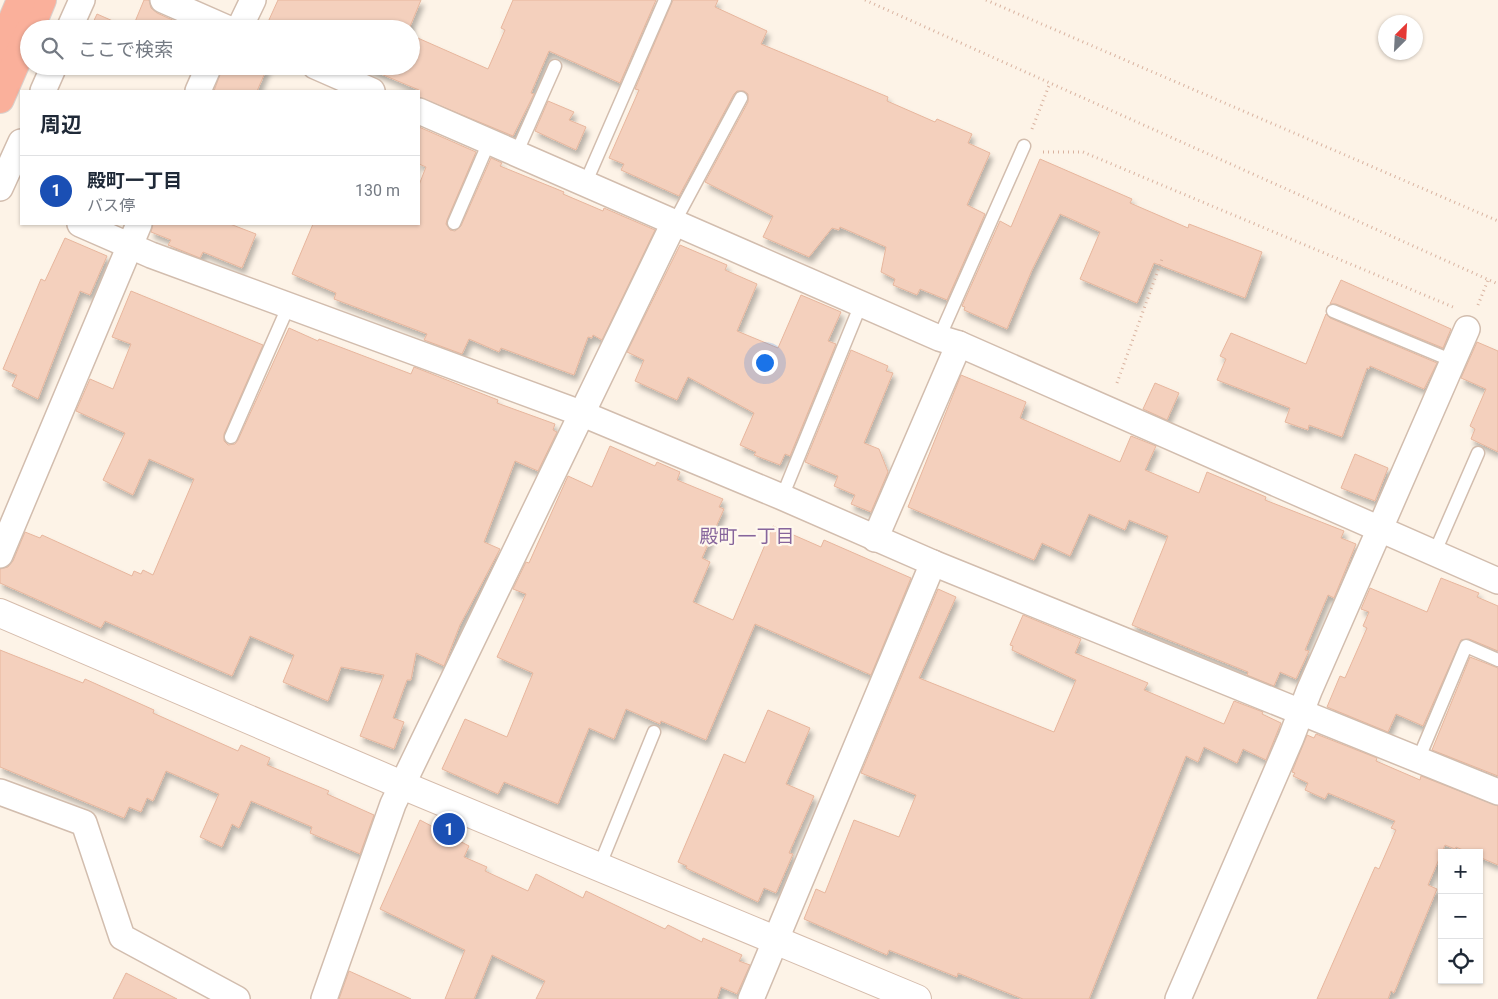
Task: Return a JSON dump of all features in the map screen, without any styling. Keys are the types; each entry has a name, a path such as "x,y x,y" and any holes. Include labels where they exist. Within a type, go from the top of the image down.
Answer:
{"highway":[{"path":"0,50 21,0"},
{"path":"33,20 42,0"},
{"path":"0,99 20,51"}],"street":[{"path":"74,20 82,0"},
{"path":"163,0 211,20"},
{"path":"236,20 252,0"},
{"path":"43,90 50,75"},
{"path":"198,90 205,75"},
{"path":"336,75 370,90"},
{"path":"420,111 1498,581"},
{"path":"0,188 20,144"},
{"path":"324,999 392,807 674,223"},
{"path":"85,225 135,235 288,307 583,414 782,496 875,539 933,563 1089,620 1300,713 1498,792"},
{"path":"0,555 135,235"},
{"path":"1178,999 1453,361 1461,318"},
{"path":"875,539 949,341"},
{"path":"752,999 933,563"},
{"path":"0,613 402,785 917,999"},
{"path":"0,792 84,823 122,937 237,999"}],"lane":[{"path":"585,184 665,0"},
{"path":"516,154 555,66"},
{"path":"674,223 741,98"},
{"path":"454,223 489,142"},
{"path":"949,341 1024,146"},
{"path":"782,496 861,304"},
{"path":"231,437 288,307"},
{"path":"1333,310 1453,361"},
{"path":"1434,554 1478,453"},
{"path":"1418,760 1466,646 1498,660"},
{"path":"599,867 654,732"}],"path":[{"path":"865,0 1498,284"},
{"path":"986,0 1498,221"},
{"path":"1050,83 1024,146 1039,152 1083,152 1461,318"},
{"path":"1108,410 1162,259"},
{"path":"1477,306 1488,280"}],"building":[{"path":"144,0 149,0 151,8 172,20 136,20"},
{"path":"278,0 421,0 413,20 269,20"},
{"path":"513,0 656,0 620,83 549,51 531,93 534,94 513,136 420,97 420,90 383,75 420,75 420,39 488,69 505,30 501,28"},
{"path":"673,0 718,0 715,7 767,31 761,44 888,97 887,101 935,122 937,119 972,134 968,143 990,153 967,205 985,214 947,300 920,289 917,295 893,285 895,279 881,272 886,247 840,227 839,230 832,228 809,257 763,237 773,216 705,182 748,102 748,94 744,91 737,91 734,94 679,196 621,170 624,164 609,158 639,90 635,89"},
{"path":"97,14 111,20 94,20"},
{"path":"220,75 264,75 257,90 214,90"},
{"path":"548,101 574,112 569,120 586,127 576,150 535,131"},
{"path":"420,127 476,152 447,220 446,224 450,230 455,231 461,226 491,158 502,163 500,166 564,192 563,194 603,211 604,208 655,230 602,340 593,335 592,338 588,337 574,375 501,348 499,352 469,339 462,354 424,340 427,334 334,299 336,293 292,274 313,225 420,225 420,182 426,167 420,164"},
{"path":"1040,159 1132,199 1130,203 1188,228 1189,224 1262,252 1245,298 1154,263 1137,303 1080,279 1100,232 1060,214 1032,270 1007,329 964,310 965,307 962,306 1000,221 1011,227"},
{"path":"153,225 233,225 256,234 242,268 203,252 200,258 168,245 171,240 151,232"},
{"path":"65,238 107,256 90,295 80,291 38,399 12,386 17,375 3,369 41,279 45,281"},
{"path":"680,245 727,265 725,270 757,284 737,331 778,348 801,295 841,312 828,341 836,344 790,456 785,454 780,465 754,455 756,452 740,445 754,413 688,377 677,400 635,381 644,360 627,352"},
{"path":"1341,280 1451,329 1443,348 1336,304 1330,304"},
{"path":"131,291 263,345 224,434 224,441 228,445 235,444 238,440 289,328 318,341 319,339 411,374 414,367 498,400 497,403 555,424 553,430 557,432 538,471 515,461 484,542 500,549 460,625 444,666 416,653 411,680 407,680 393,718 404,722 394,749 360,736 384,675 341,667 328,701 283,682 294,655 250,636 232,676 105,621 101,628 0,583 0,569 8,567 13,561 25,532 40,538 42,535 132,576 134,571 141,574 143,570 153,575 194,479 149,459 133,495 103,480 125,433 76,411 90,379 113,389 131,344 112,337"},
{"path":"1326,314 1330,318 1437,363 1424,389 1370,366 1369,369 1367,368 1342,437 1309,425 1308,430 1285,422 1290,408 1217,380 1226,359 1220,356 1231,333 1306,364"},
{"path":"1477,342 1498,351 1498,452 1471,439 1475,429 1470,426 1486,389 1461,378"},
{"path":"851,350 888,366 886,371 893,373 864,443 879,449 888,472 871,512 851,504 855,495 834,486 838,476 805,462"},
{"path":"961,375 1026,402 1020,418 1120,462 1131,436 1156,446 1145,470 1199,493 1207,472 1266,497 1265,500 1344,531 1341,538 1356,544 1334,598 1328,595 1305,650 1309,651 1296,679 1280,672 1274,686 1247,675 1248,672 1132,625 1168,536 1129,520 1125,530 1089,514 1070,556 1042,543 1034,560 908,507"},
{"path":"1155,383 1179,393 1167,420 1143,409"},
{"path":"610,446 655,466 657,462 680,472 677,480 723,499 719,507 724,509 702,558 710,562 693,602 733,620 773,526 821,547 824,540 911,578 871,675 755,624 706,740 661,721 660,724 626,709 614,739 589,728 558,804 504,782 498,794 442,769 465,719 507,737 533,673 497,657 526,594 513,589 526,562 529,563 568,476 592,487"},
{"path":"1355,454 1388,468 1375,501 1341,488"},
{"path":"1441,578 1479,593 1477,597 1498,606 1498,651 1469,639 1461,640 1423,726 1396,714 1388,732 1327,707 1340,676 1345,678 1367,628 1363,626 1369,612 1361,609 1370,588 1427,612"},
{"path":"938,589 956,597 919,678 1054,732 1076,680 1012,650 1013,646 1010,645 1023,615 1081,639 1075,653 1148,683 1144,690 1224,724 1234,701 1263,712 1262,714 1281,723 1266,760 1243,749 1237,763 1204,747 1198,762 1186,756 1089,999 1023,999 958,973 957,977 889,950 887,955 804,919 816,889 825,893 854,820 899,837 916,795 861,773"},
{"path":"0,650 83,683 85,679 154,710 153,713 238,751 241,745 270,758 267,765 329,791 327,794 374,815 360,854 310,833 312,827 251,801 239,828 232,824 222,847 200,837 219,794 166,771 153,801 147,798 141,812 129,807 124,818 0,767"},
{"path":"1470,657 1498,668 1498,776 1432,750"},
{"path":"768,710 810,728 786,784 814,796 789,853 793,854 776,893 764,888 758,902 686,868 687,866 678,862 724,754 745,763"},
{"path":"1316,734 1377,758 1376,761 1420,780 1421,776 1498,806 1498,865 1483,859 1483,849 1461,849 1456,847 1455,849 1445,845 1443,849 1438,849 1438,861 1428,885 1437,889 1394,993 1391,991 1388,999 1317,999 1375,867 1379,869 1396,830 1391,828 1395,821 1328,793 1325,799 1305,790 1308,783 1293,776 1295,773 1292,772 1307,735 1314,738"},
{"path":"420,820 469,846 464,857 487,867 485,871 528,891 536,874 583,898 586,891 665,929 668,925 702,942 703,938 742,955 739,961 750,965 737,994 721,987 717,999 536,999 545,981 492,955 474,999 445,999 465,950 380,909"},
{"path":"349,971 411,999 339,999"},
{"path":"126,973 177,999 113,999"}],"place":[{"name":"殿町一丁目","path":"449,829"}],"district":[{"name":"殿町一丁目","path":"747,536"}]}
